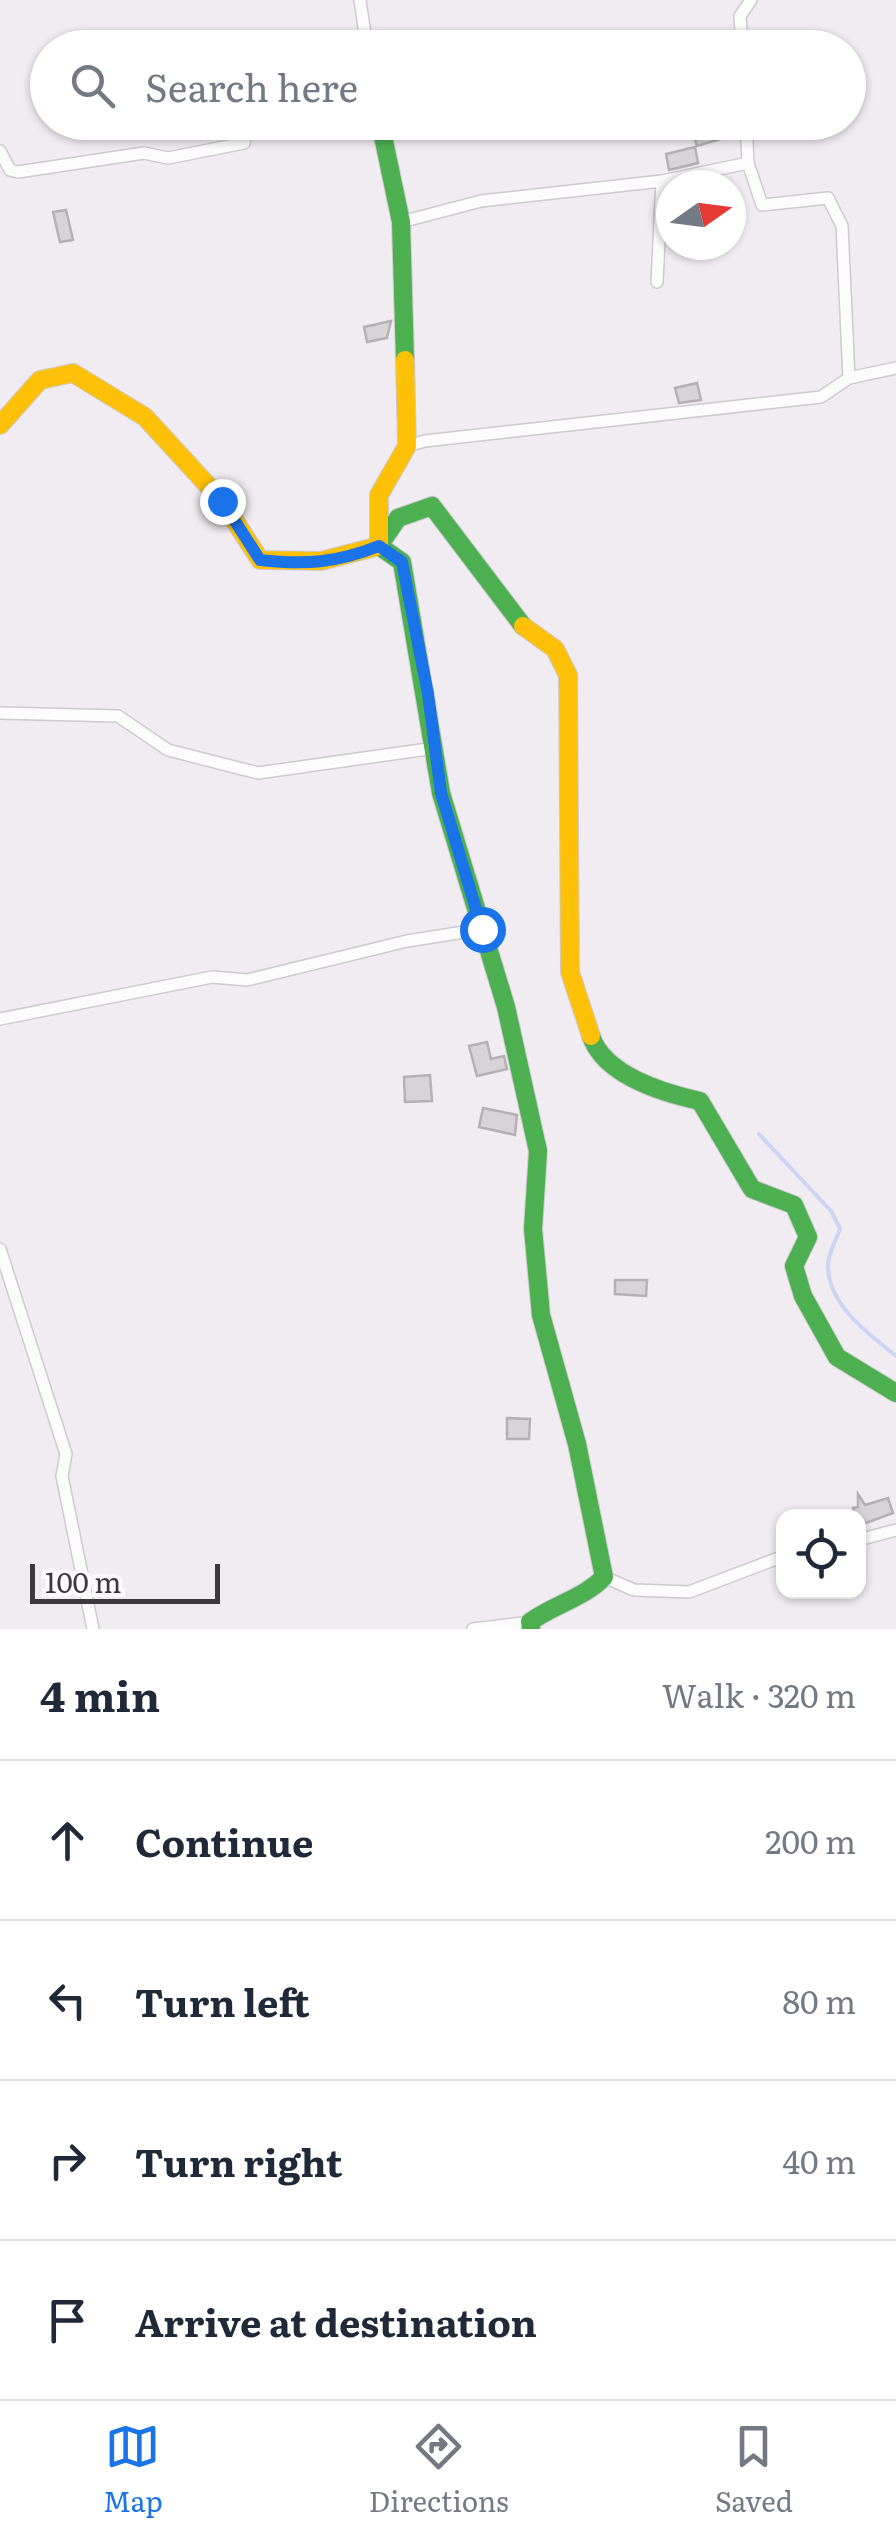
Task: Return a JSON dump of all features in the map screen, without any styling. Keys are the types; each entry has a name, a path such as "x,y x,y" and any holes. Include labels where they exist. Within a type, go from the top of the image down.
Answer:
{"street":[{"path":"360,0 364,30"},
{"path":"741,30 740,16 751,0"},
{"path":"0,152 10,170 18,172 144,153 168,158 232,148 245,140"},
{"path":"379,546 379,496 407,446 401,222 384,140"},
{"path":"747,140 748,163 762,205 828,198 842,226 849,378"},
{"path":"715,170 748,163"},
{"path":"401,222 480,201 656,182"},
{"path":"657,282 658,260"},
{"path":"407,446 425,440 821,398 849,378 896,368"},
{"path":"0,425 40,380 73,373 145,417 222,501 260,560 305,565 339,562 379,546 398,518 432,506 505,598 515,620 555,648 568,675 570,972 596,1054 660,1092 700,1101 752,1189 794,1205 808,1237 794,1266 803,1296 836,1357 896,1393"},
{"path":"379,546 402,562 441,793 506,1006 538,1151 533,1229 541,1315 577,1444 604,1577"},
{"path":"0,712 118,716 168,750 258,773 436,748"},
{"path":"0,1019 212,977 247,980 406,941 482,929"},
{"path":"0,1248 66,1454 62,1476 92,1629"},
{"path":"866,1538 896,1530"},
{"path":"604,1577 634,1590 689,1592 776,1559"},
{"path":"472,1629 531,1625 553,1602 592,1592 604,1577"}],"building":[{"path":"695,140 718,140 697,146"},
{"path":"695,147 698,163 669,170 666,154"},
{"path":"66,210 73,240 60,242 53,212"},
{"path":"391,321 387,338 367,342 364,327"},
{"path":"697,383 701,400 679,403 675,388"},
{"path":"487,1042 491,1059 504,1056 507,1069 477,1076 469,1046"},
{"path":"430,1075 432,1101 405,1102 404,1077"},
{"path":"483,1108 517,1115 515,1135 479,1127"},
{"path":"615,1280 647,1280 646,1296 615,1294"},
{"path":"507,1418 530,1419 529,1439 507,1439"},
{"path":"858,1494 865,1505 888,1498 893,1513 866,1523 866,1509 853,1509 858,1507"}],"waterway":[{"path":"759,1134 831,1211 840,1229 828,1263 830,1282 843,1307 896,1356"}],"traffic: fast":[{"path":"384,140 401,222 405,360"},
{"path":"523,626 432,506 398,518 379,546 402,562 441,793 506,1007 538,1151 533,1229 541,1315 577,1444 604,1577 530,1622 531,1629"},
{"path":"591,1036 598,1050 621,1072 669,1093 700,1101 752,1189 794,1205 808,1237 794,1266 803,1296 837,1357 896,1393"}],"traffic: slow":[{"path":"0,425 40,380 73,373 145,417 222,501 260,560 321,561 379,546 379,495 407,446 405,360"},
{"path":"523,626 555,649 568,675 570,972 591,1036"}],"route":[{"path":"222,501 260,560 305,565 339,562 379,546 402,562 428,694 441,793 482,929"}]}
